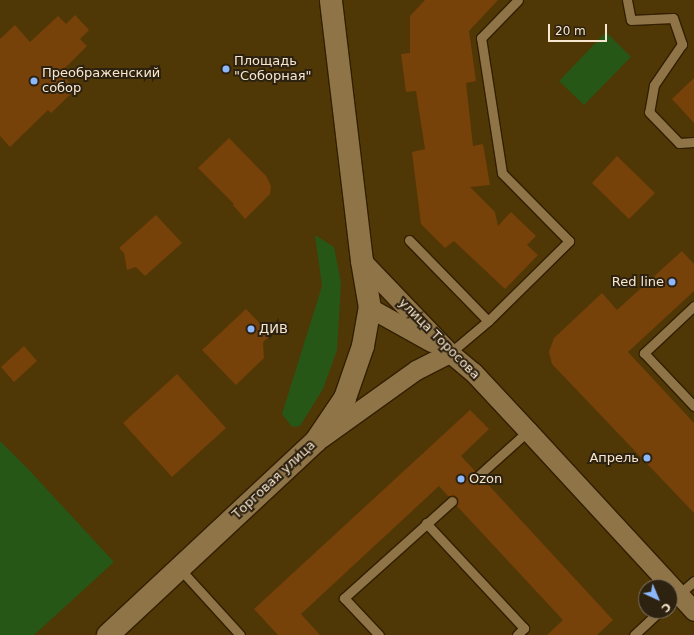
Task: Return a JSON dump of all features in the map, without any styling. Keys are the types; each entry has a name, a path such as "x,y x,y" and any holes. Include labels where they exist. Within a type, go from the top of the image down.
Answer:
{"street":[{"path":"330,0 362,260"},
{"name":"улица Торосова","path":"362,260 406,308 450,352 473,372 528,431 657,579"},
{"name":"Торговая улица","path":"108,635 316,441 345,398 363,346 370,308 362,260"},
{"path":"370,308 386,303 406,308"},
{"path":"370,308 450,352"},
{"path":"316,441 416,370 450,352"},
{"name":"улица Торосова","path":"678,601 694,611"}],"lane":[{"path":"450,352 488,321 569,241 502,174 481,38 518,0"},
{"path":"627,0 631,20 673,18 682,44 654,85 649,112 679,143 694,142"},
{"path":"409,240 488,321"},
{"path":"694,306 644,353 694,406"},
{"path":"479,476 528,431"},
{"path":"379,635 344,598 452,500"},
{"path":"426,523 524,628 517,635"},
{"path":"179,568 240,635"},
{"path":"678,595 694,581"},
{"path":"634,635 651,619"}],"green space":[{"path":"606,32 631,57 584,105 559,81"},
{"path":"315,235 334,247 341,283 337,350 323,389 300,426 292,427 282,414 322,286"},
{"path":"0,441 29,470 114,562 34,635 0,635"}],"building":[{"path":"425,0 498,0 469,31 476,81 466,83 473,146 483,144 490,185 470,187 495,212 498,226 511,212 536,236 527,245 538,255 505,289 454,241 445,248 421,224 412,152 425,149 416,91 406,92 401,54 410,53 410,16"},
{"name":"Преображенский собор","path":"75,15 89,30 80,39 87,46 60,73 76,89 51,113 48,110 10,147 0,136 0,39 15,25 30,42 58,16 66,24"},
{"path":"694,78 694,123 672,99"},
{"path":"229,138 266,176 271,186 270,194 245,219 233,205 234,204 198,168"},
{"path":"617,156 655,193 629,219 592,183"},
{"path":"156,215 182,243 145,276 136,267 127,270 124,253 119,248"},
{"path":"682,251 694,264 694,291 628,352 694,423 694,513 552,364 549,352 554,338 602,293 617,310"},
{"path":"246,309 271,335 263,342 264,358 236,385 202,350"},
{"path":"24,346 37,361 14,382 1,367"},
{"path":"177,374 226,428 172,477 123,423"},
{"path":"470,410 489,429 461,456 475,471 473,474 474,479 478,481 483,479 613,620 597,635 547,635 563,620 456,505 458,500 456,497 448,496 439,486 301,614 320,635 278,635 254,609"}],"place":[{"name":"Площадь \"Соборная\"","path":"226,69"},
{"name":"Преображенский собор","path":"34,81"},
{"name":"Red line","path":"672,282"},
{"name":"ДИВ","path":"251,329"},
{"name":"Апрель","path":"647,458"},
{"name":"Ozon","path":"461,479"}]}
